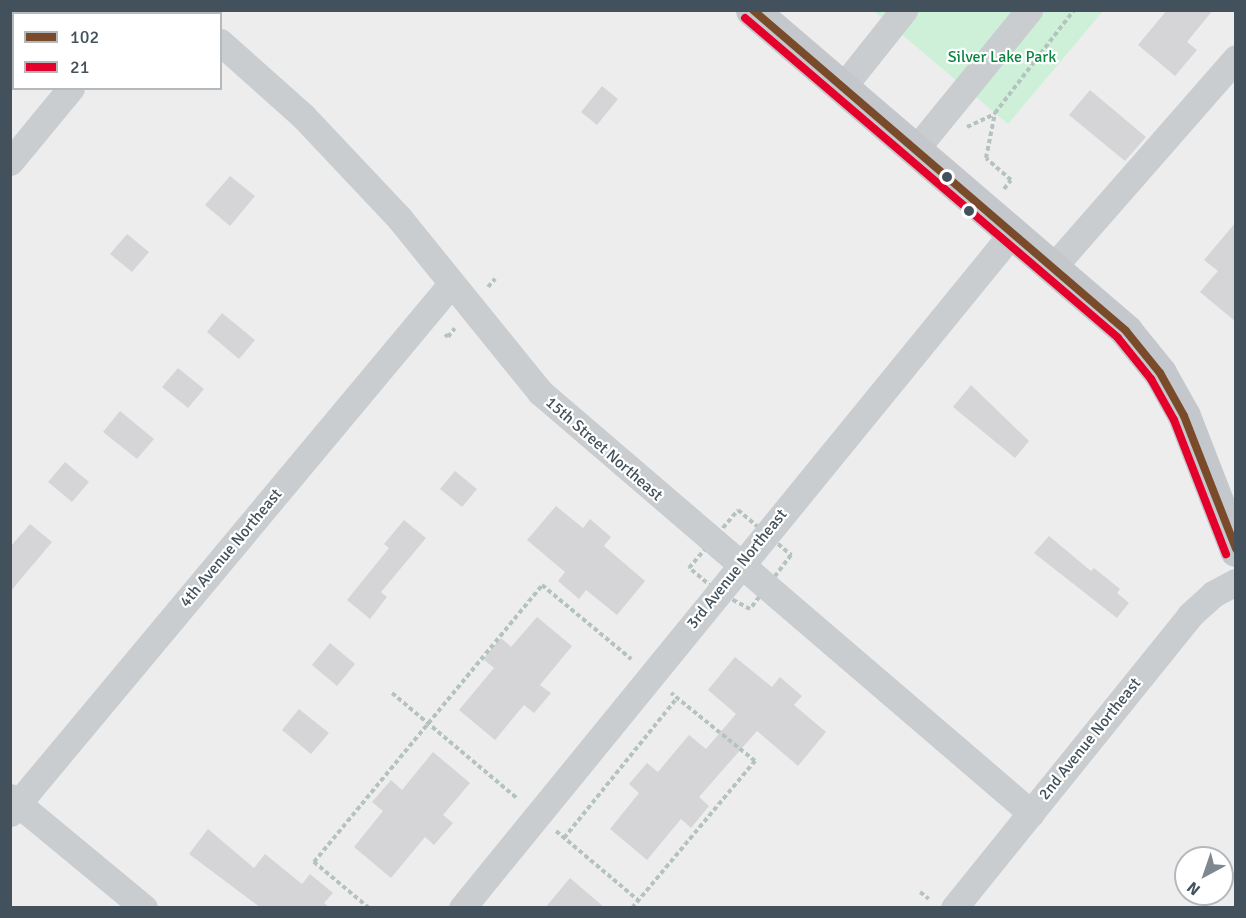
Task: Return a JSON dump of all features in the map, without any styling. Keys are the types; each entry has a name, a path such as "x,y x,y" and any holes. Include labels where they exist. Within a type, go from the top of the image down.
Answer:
{"main road":[{"path":"752,10 915,150 1014,231 1126,331 1160,373 1196,443 1236,550"}],"street":[{"path":"842,88 904,10"},
{"path":"915,150 1029,10"},
{"name":"15th Street Northeast","path":"222,44 266,81 343,158 399,219 540,392 1031,813"},
{"path":"1054,266 1236,58"},
{"path":"10,162 69,90"},
{"name":"3rd Avenue Northeast","path":"462,908 1014,231"},
{"name":"4th Avenue Northeast","path":"13,804 451,284"},
{"name":"2nd Avenue Northeast","path":"954,908 1190,615 1213,594 1236,582"},
{"path":"13,804 144,908"}],"path":[{"path":"1011,180 986,158 995,113 1074,10"},
{"path":"369,908 314,862 542,585 621,652"},
{"path":"392,693 508,790"},
{"path":"632,908 755,761 677,698 564,838 638,900"}],"green space":[{"name":"Silver Lake Park","path":"874,11 1103,11 1008,124"}],"building":[{"path":"1167,10 1213,10 1187,42 1197,50 1175,76 1138,45"},
{"path":"602,86 618,99 597,125 581,112"},
{"path":"1090,90 1146,137 1125,161 1069,115"},
{"path":"230,176 255,196 230,226 205,205"},
{"path":"1236,222 1236,322 1200,292 1218,271 1204,260"},
{"path":"127,234 149,252 132,272 110,254"},
{"path":"222,313 255,340 239,359 207,332"},
{"path":"178,368 204,389 188,408 162,387"},
{"path":"971,385 1029,441 1015,458 953,407"},
{"path":"120,411 154,439 137,459 103,432"},
{"path":"65,462 89,482 72,502 48,482"},
{"path":"455,471 477,489 462,507 440,489"},
{"path":"556,506 583,528 590,519 611,537 604,546 645,581 617,615 586,590 579,599 558,581 565,572 527,540"},
{"path":"404,520 426,538 381,592 387,597 370,619 347,600 389,548 384,544"},
{"path":"30,524 52,542 10,592 10,547"},
{"path":"1049,536 1091,571 1094,568 1120,589 1117,593 1129,603 1117,618 1034,553"},
{"path":"537,617 572,646 540,685 551,693 534,713 524,705 495,740 459,710 494,668 483,659 501,638 511,647"},
{"path":"330,643 355,664 337,686 312,665"},
{"path":"735,657 772,687 780,677 802,696 794,705 826,732 798,766 757,731 699,797 709,806 691,828 681,819 647,860 610,829 639,793 629,784 647,763 658,772 689,735 706,749 736,714 708,690"},
{"path":"299,709 329,733 311,754 282,730"},
{"path":"433,752 470,783 443,815 453,823 434,845 425,837 391,878 354,847 383,811 372,802 391,780 402,790"},
{"path":"208,829 254,868 265,854 302,884 310,874 333,893 324,903 330,908 261,908 189,854"},
{"path":"570,878 605,908 545,908"}],"transit line":[{"name":"102","path":"753,10 1126,331 1160,373 1184,416 1236,549"},
{"name":"21","path":"745,18 1118,338 1151,379 1174,420 1226,554"}]}
